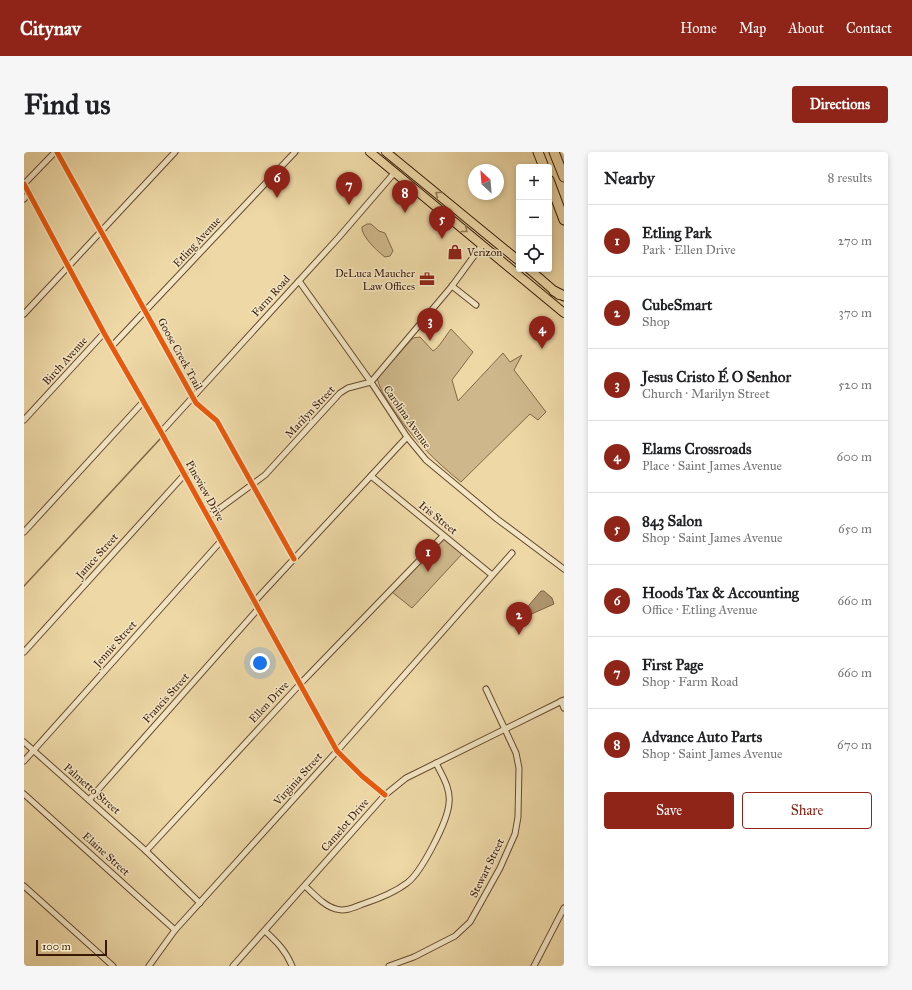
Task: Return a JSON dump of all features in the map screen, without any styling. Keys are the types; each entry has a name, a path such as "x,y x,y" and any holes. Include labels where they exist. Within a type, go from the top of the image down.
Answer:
{"highway":[{"path":"538,152 543,164"},
{"path":"554,152 564,177"},
{"path":"552,188 564,220"},
{"path":"554,291 564,296"}],"main road":[{"path":"370,152 564,313"},
{"path":"386,152 516,259"},
{"path":"395,172 402,172 418,182 420,180"},
{"path":"532,272 564,299"}],"street":[{"path":"24,184 55,152"},
{"path":"24,314 176,152"},
{"name":"Etling Avenue","path":"112,345 296,152"},
{"name":"Farm Road","path":"162,432 299,281 395,172"},
{"name":"Pineview Drive","path":"24,184 104,333 143,402 162,432 337,751 362,776 385,795"},
{"path":"24,199 29,193"},
{"path":"371,382 452,286 482,245"},
{"name":"Carolina Avenue","path":"299,281 371,382 407,437 426,460 497,519 564,569"},
{"path":"452,286 476,305"},
{"name":"Birch Avenue","path":"24,420 104,333"},
{"name":"Marilyn Street","path":"208,517 265,475 340,393 353,386 371,382"},
{"path":"24,532 143,402"},
{"path":"254,602 407,437"},
{"name":"Janice Street","path":"24,652 184,474"},
{"name":"Iris Street","path":"371,476 492,575"},
{"name":"Ellen Drive","path":"146,851 301,683 443,536"},
{"name":"Jennie Street","path":"24,761 221,541"},
{"name":"Virginia Street","path":"150,966 175,930 337,751 512,553"},
{"name":"Francis Street","path":"89,800 258,609"},
{"name":"Stewart Street","path":"389,966 414,956 455,936 470,922 500,868 514,834 518,817 519,768 516,753 486,689"},
{"path":"562,701 564,708"},
{"name":"Camelot Drive","path":"233,966 385,795 406,778 562,701"},
{"name":"Palmetto Street","path":"24,742 146,851 200,902"},
{"path":"305,886 321,901 337,909 348,909 392,892 408,882 425,860 447,815 450,802 445,781 436,763"},
{"name":"Elaine Street","path":"24,794 175,930"},
{"path":"24,886 113,966"},
{"path":"534,966 564,908"},
{"path":"264,931 281,946 292,966"}],"shaded area":[{"path":"367,224 371,224 379,231 385,233 393,251 390,256 385,257 374,248 364,235 362,227"},
{"path":"451,329 473,352 452,380 458,401 503,353 510,362 522,355 514,370 546,412 538,420 530,414 461,482 443,467 419,443 386,398 377,378 413,338 420,337 433,351"},
{"path":"444,538 463,553 412,608 392,592"},
{"path":"541,591 544,591 552,598 554,604 518,620 518,618"}],"waterway":[{"path":"24,586 160,439"}],"cycle path":[{"name":"Goose Creek Trail","path":"57,152 196,403 217,421 294,559"},
{"path":"24,184 104,333 161,432 337,751 362,776 385,795"}],"place":[{"name":"Hoods Tax & Accounting","path":"277,198"},
{"name":"First Page","path":"349,205"},
{"name":"Advance Auto Parts","path":"405,213"},
{"name":"843 Salon","path":"442,239"},
{"name":"Verizon","path":"455,252"},
{"name":"DeLuca Maucher Law Offices","path":"427,279"},
{"name":"Jesus Cristo É O Senhor","path":"430,341"},
{"name":"Elams Crossroads","path":"542,349"},
{"name":"Etling Park","path":"428,572"},
{"name":"CubeSmart","path":"519,635"}]}
